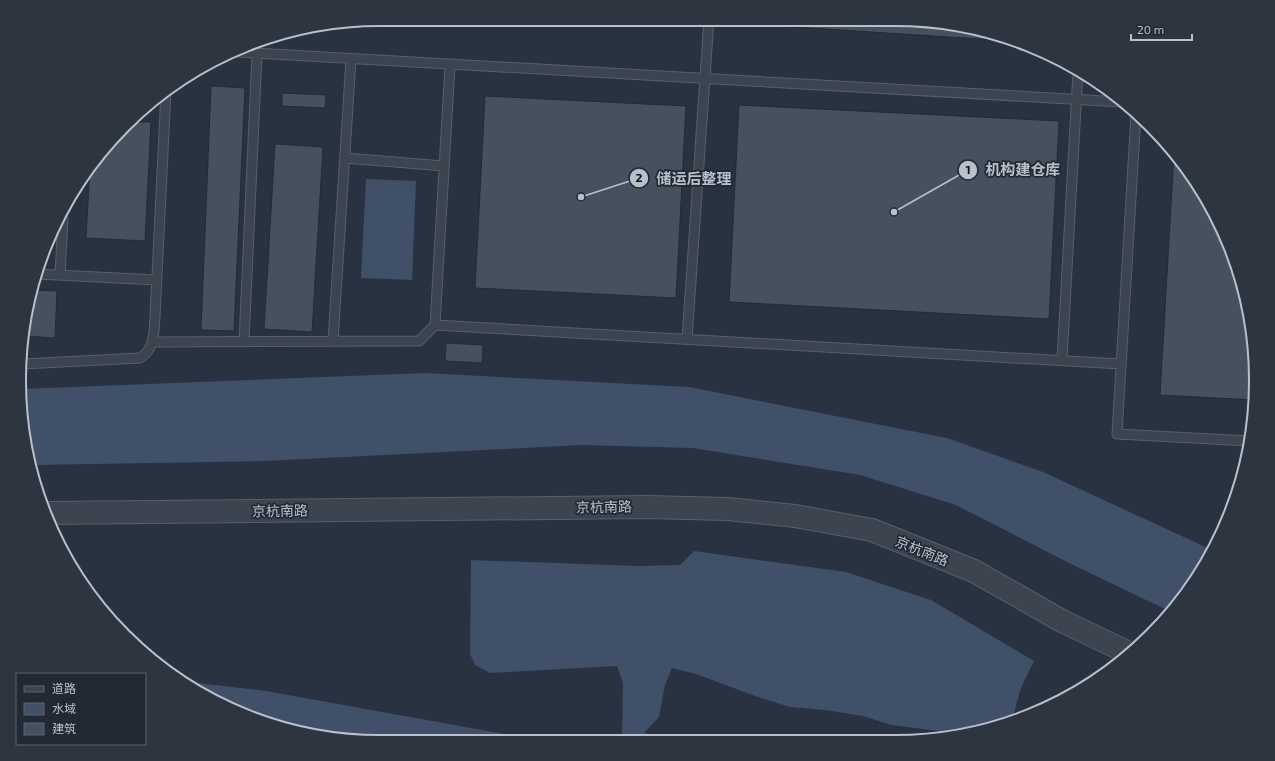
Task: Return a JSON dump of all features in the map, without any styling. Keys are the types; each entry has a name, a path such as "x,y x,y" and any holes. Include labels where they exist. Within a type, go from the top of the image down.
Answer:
{"street":[{"name":"京杭南路","path":"52,513 647,507 728,509 795,516 872,530 974,571 1062,621 1124,651"}],"lane":[{"path":"687,339 709,26"},
{"path":"246,53 1113,102"},
{"path":"244,342 257,54"},
{"path":"333,341 351,59"},
{"path":"152,342 419,341 435,325 450,65"},
{"path":"1062,360 1078,77"},
{"path":"27,364 140,358 147,353 152,342 156,316 166,99"},
{"path":"1136,121 1117,434 1244,441"},
{"path":"345,158 444,166"},
{"path":"60,275 63,225"},
{"path":"43,274 157,280"},
{"path":"435,325 1121,364"}],"water":[{"path":"366,179 416,181 412,280 361,278"},
{"path":"425,373 689,387 947,438 1043,472 1207,548 1202,558 1165,609 1067,562 956,505 860,475 693,448 582,445 265,461 36,465 29,427 26,389"},
{"path":"694,551 846,572 931,600 1034,661 1021,688 1014,714 986,723 944,732 891,725 863,716 825,710 790,707 755,696 696,674 672,668 665,685 659,717 644,733 658,735 622,735 623,683 617,666 490,673 475,665 470,654 471,560 638,566 680,565"},
{"path":"195,683 266,691 511,735 380,735 334,732 289,723 267,716 245,708"}],"building":[{"path":"778,26 918,27 941,29 992,40"},
{"path":"211,86 245,88 234,331 201,330"},
{"path":"282,93 326,95 325,108 282,106"},
{"path":"485,96 686,106 676,298 475,288"},
{"path":"739,105 1059,121 1049,319 729,302"},
{"path":"138,122 151,122 145,241 86,238 89,179 114,147"},
{"path":"275,144 323,147 312,332 264,329"},
{"path":"1174,162 1202,203 1222,245 1237,289 1246,334 1249,380 1248,400 1160,395"},
{"path":"38,290 57,291 55,338 29,336"},
{"path":"446,343 483,345 482,363 445,361"}],"place":[{"name":"储运后整理","path":"581,197"},
{"name":"机构建仓库","path":"894,212"}]}
